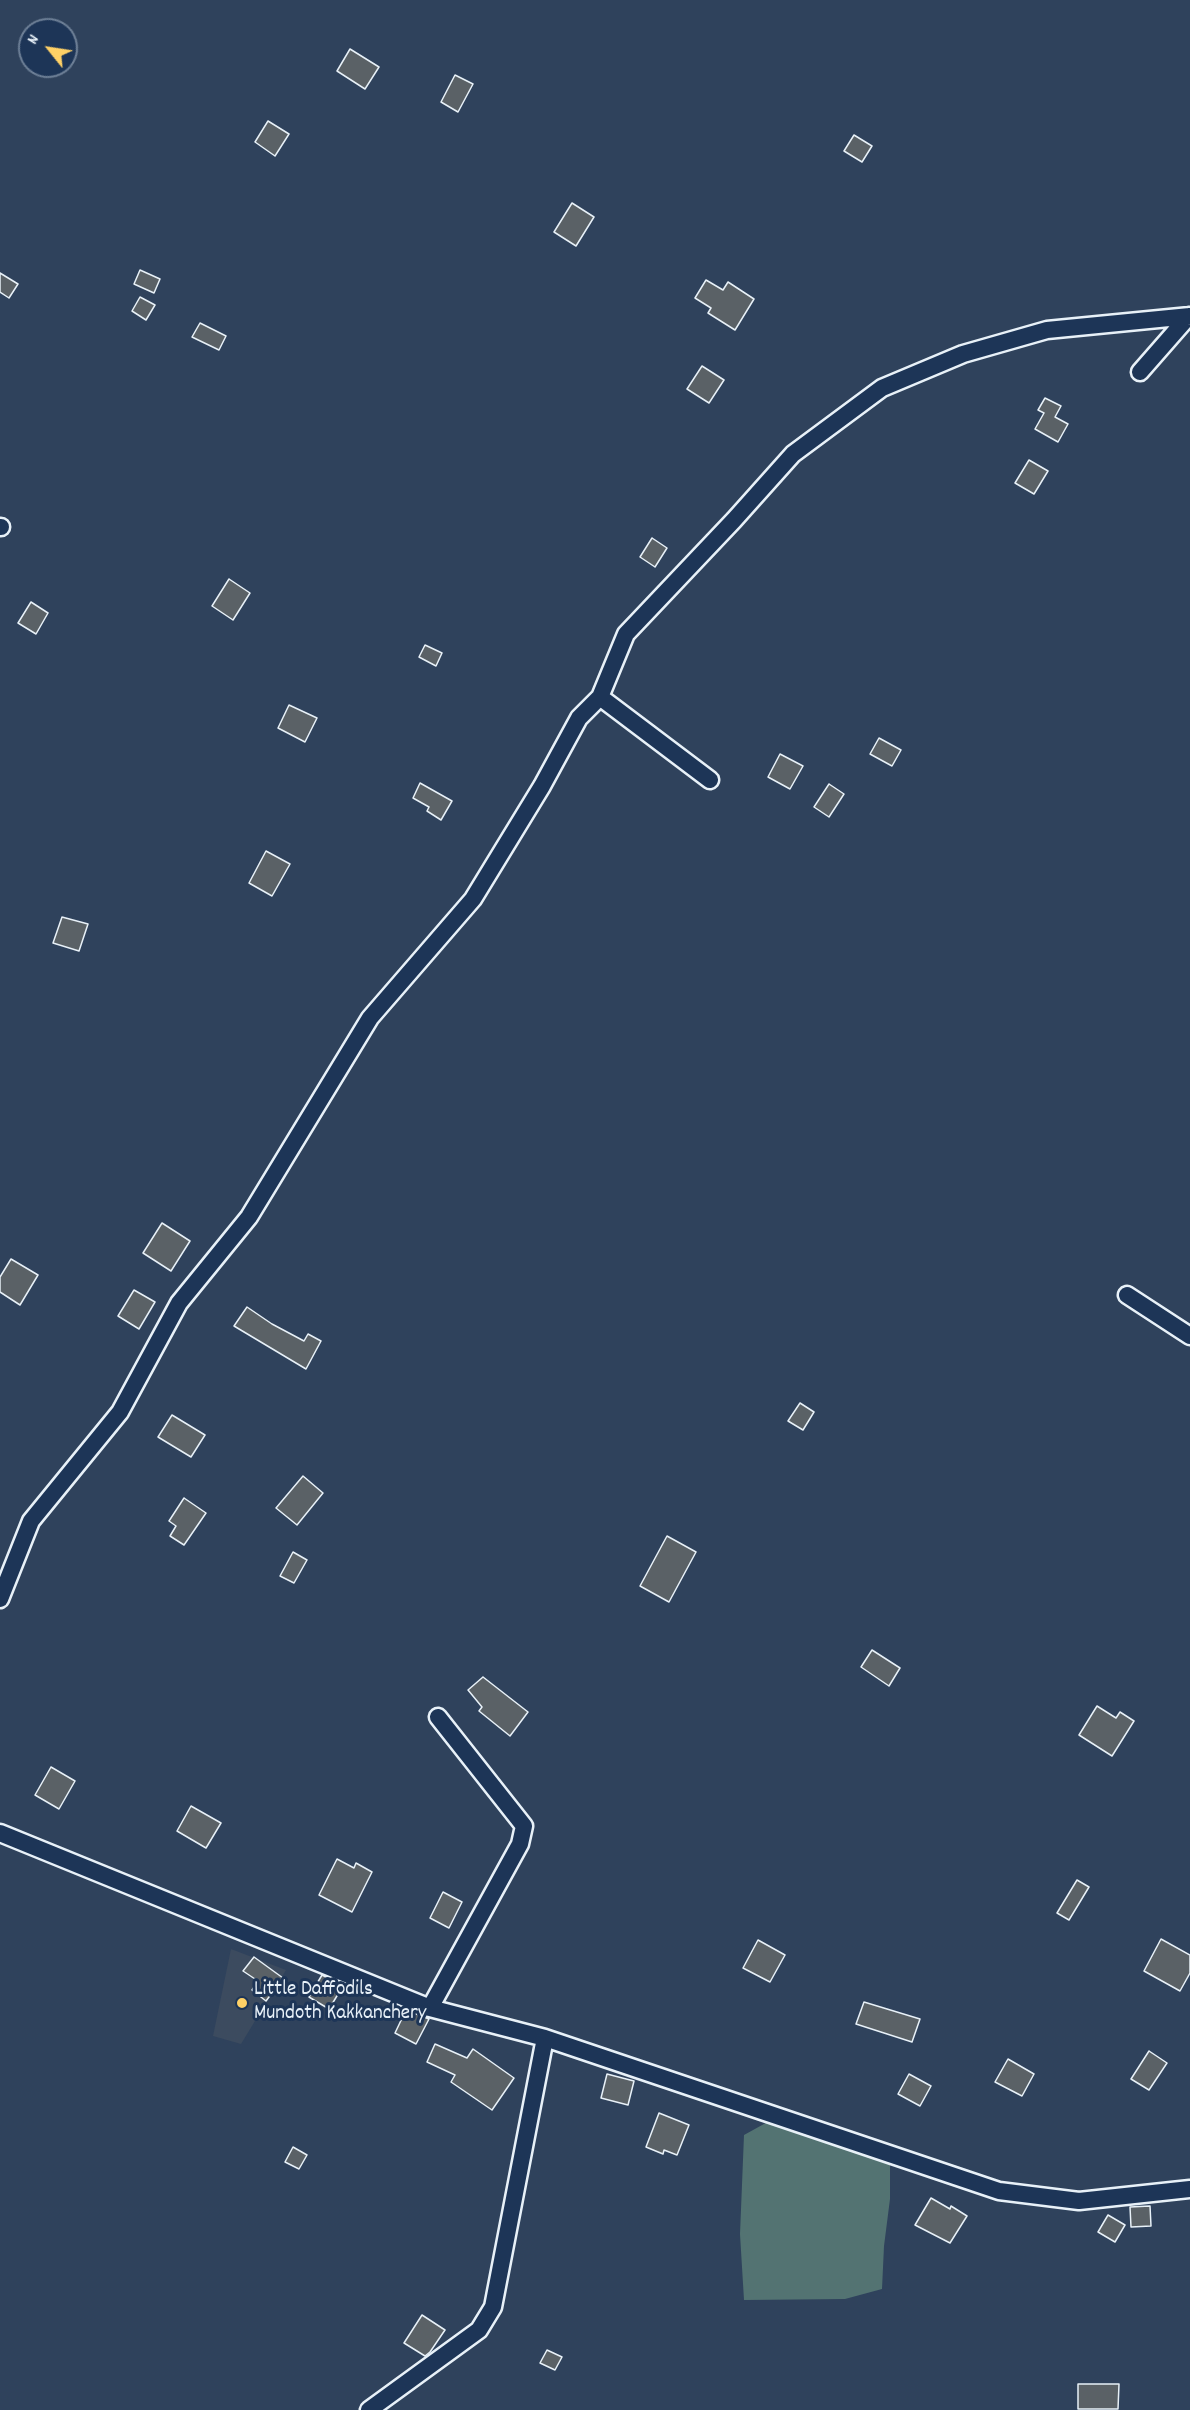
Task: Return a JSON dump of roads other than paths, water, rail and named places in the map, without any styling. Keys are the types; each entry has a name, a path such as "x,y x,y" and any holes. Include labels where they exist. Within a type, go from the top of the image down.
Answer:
{"street":[{"path":"1140,372 1190,316"},
{"path":"0,1599 31,1521 120,1412 179,1303 249,1217 370,1018 473,899 542,786 579,718 600,697 626,634 793,454 882,388 963,354 1047,330 1190,316"},
{"path":"600,697 710,780"},
{"path":"1127,1295 1190,1336"},
{"path":"430,2008 520,1844 524,1826 438,1717"},
{"path":"0,1833 430,2008 545,2038 999,2191 1079,2201 1190,2189"},
{"path":"369,2410 479,2330 493,2307 545,2038"}],"place":[{"name":"Little Daffodils Mundoth Kakkanchery","path":"242,2003"}]}
